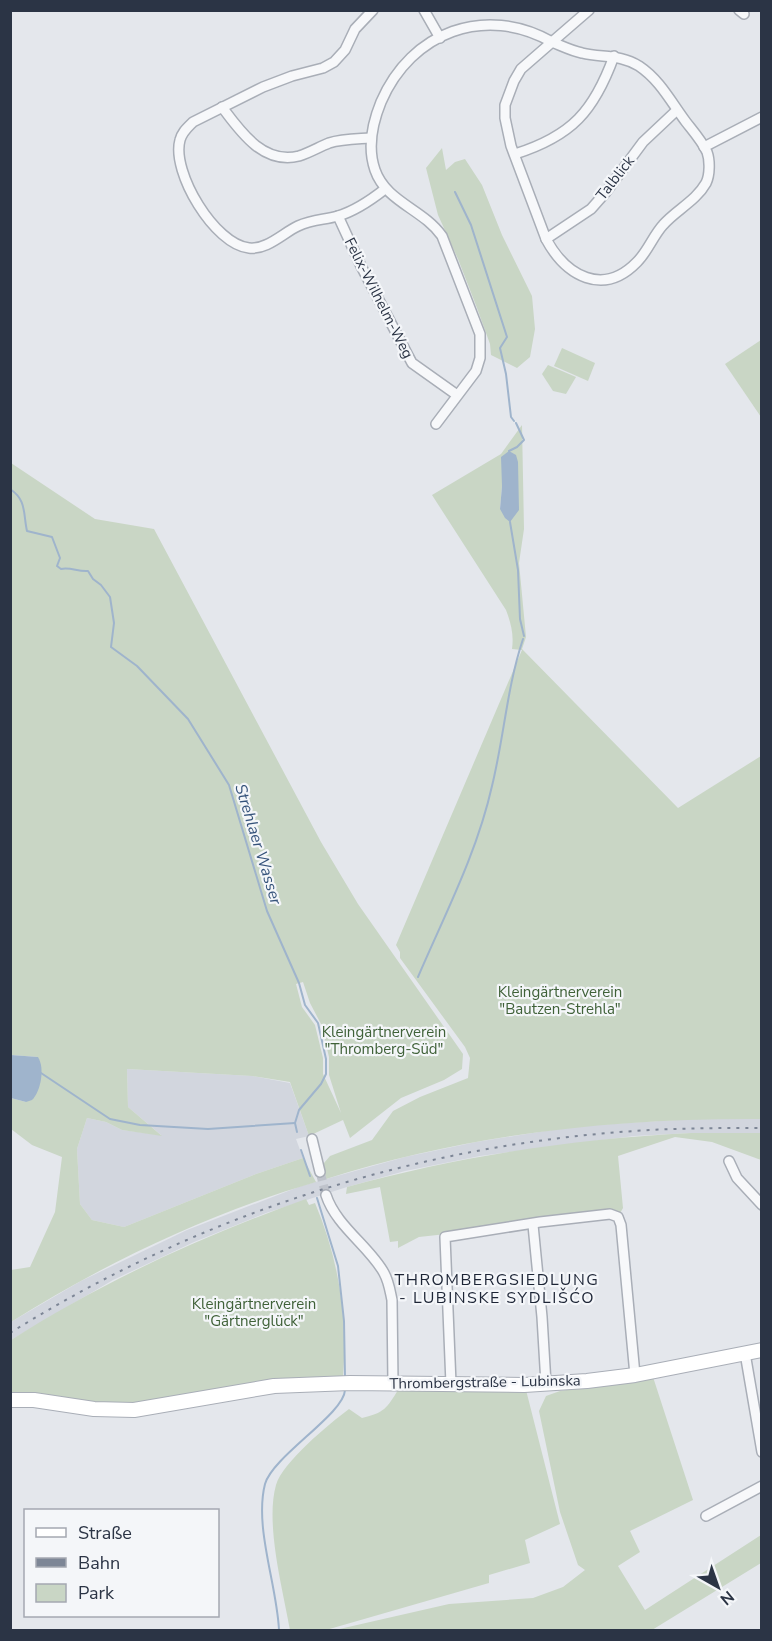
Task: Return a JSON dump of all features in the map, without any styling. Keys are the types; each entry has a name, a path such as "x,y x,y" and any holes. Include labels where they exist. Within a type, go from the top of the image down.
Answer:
{"street":[{"path":"374,10 355,29 345,50 334,62 323,68 263,87 193,122 184,131 179,141 179,159 183,176 192,195 217,228 229,240 252,248 264,245 297,227 318,219 338,216 368,202 385,189"},
{"path":"424,10 440,38"},
{"path":"436,423 476,371 480,358 480,334 436,226 385,189 375,170 370,138 382,101 398,72 410,59 454,30 470,26 506,25 537,33 552,42 583,54 614,56 628,60 650,74 663,87 704,147 709,164 706,182 691,201 665,223 637,262 616,277 602,282 587,278 563,264 554,253 546,239 507,135 505,118 508,94 521,69 552,42 589,10"},
{"path":"515,154 553,139 577,121 605,82 614,56"},
{"path":"222,107 254,145 275,156 298,156 330,143 370,138"},
{"name":"Talblick","path":"546,239 591,208 644,142 678,110"},
{"path":"704,147 762,117"},
{"name":"Felix-Wilhelm-Weg","path":"338,216 412,363 457,395"},
{"path":"312,1139 320,1172"},
{"path":"729,1161 737,1178 762,1205"},
{"path":"326,1195 343,1224 384,1273 392,1300 393,1383"},
{"path":"450,1384 446,1237 610,1215 618,1217 621,1225 635,1375"},
{"path":"533,1225 546,1384"},
{"name":"Thrombergstraße - Lubinska","path":"10,1400 33,1400 94,1409 134,1410 274,1386 346,1383 546,1384 635,1375 762,1350"},
{"path":"744,1353 762,1452"},
{"path":"706,1516 762,1486"}],"shaded area":[{"path":"127,1069 252,1076 290,1083 309,1136 296,1139 303,1158 256,1174 124,1227 92,1220 80,1204 77,1149 87,1118 106,1122 122,1130 161,1135 128,1107"},
{"path":"693,1119 761,1119 761,1133 634,1136 480,1156 405,1171 347,1187 266,1213 194,1242 113,1280 11,1340 11,1322 81,1281 187,1230 301,1186 405,1157 476,1142 576,1126"}],"green space":[{"path":"442,148 446,170 455,162 465,159 482,185 502,235 532,296 535,329 530,357 517,368 491,355 490,344 477,308 438,215 426,168"},
{"path":"761,340 761,417 725,364"},
{"path":"562,348 595,363 588,381 554,366"},
{"path":"548,365 576,377 566,394 553,391 542,374"},
{"name":"Kleingärtnerverein \"Bautzen-Strehla\"","path":"522,425 524,529 519,563 526,637 522,649 678,808 761,756 761,1119 651,1122 542,1132 433,1150 326,1179 323,1167 330,1156 372,1140 393,1111 420,1097 468,1078 470,1058 465,1047 400,958 396,945 522,650 512,649 512,629 506,610 432,495 501,454","holes":["518,462 517,480 500,509 502,486"]},
{"name":"Kleingärtnerverein \"Thromberg-Süd\"","path":"11,463 95,519 154,529 321,842 358,904 463,1054 462,1069 444,1080 401,1098 350,1138 343,1120 309,1136 290,1082 252,1076 127,1069 128,1107 162,1136 122,1130 106,1122 87,1118 77,1149 80,1204 92,1220 124,1227 256,1174 303,1158 316,1182 276,1194 197,1224 83,1280 11,1322 11,1270 30,1267 55,1212 62,1157 32,1145 11,1129 11,1098 26,1102 38,1057 11,1055","holes":["303,982 310,1003 321,1024 329,1057 329,1075 341,1113 323,1074 323,1058 315,1025 302,1007 296,984"]},
{"path":"691,1133 761,1133 761,1160 712,1142 675,1137 618,1156 623,1208 619,1215 419,1237 398,1248 398,1241 390,1242 380,1187 346,1194 347,1187 474,1158 603,1140"},
{"name":"Kleingärtnerverein \"Gärtnerglück\"","path":"306,1199 309,1205 315,1203 330,1245 340,1288 344,1332 343,1376 276,1380 122,1408 11,1396 11,1340 82,1298 154,1261 229,1228"},
{"path":"653,1377 693,1500 630,1531 640,1552 618,1566 645,1610 761,1535 761,1563 652,1630 335,1630 449,1604 533,1598 563,1587 585,1570 578,1565 560,1512 539,1411 546,1396 560,1391"},
{"path":"398,1390 526,1390 560,1524 525,1540 530,1563 489,1575 489,1583 326,1630 290,1630 274,1537 273,1501 280,1476 319,1433 349,1409 362,1418 375,1414 388,1405"}],"water":[{"path":"509,451 516,455 518,462 519,510 510,522 500,509 501,457"},
{"path":"11,1055 38,1057 41,1079 38,1091 32,1100 26,1102 11,1098"}],"waterway":[{"path":"455,192 471,225 507,337 500,348 506,374 511,417 514,421"},
{"path":"509,451 524,440 516,423"},
{"name":"Strehlaer Wasser","path":"10,489 22,503 27,531 52,537 60,558 57,566 61,569 88,571 110,597 114,623 111,647 137,666 188,719 229,785 267,911 299,983 305,1005 318,1023 326,1059 326,1074 321,1084 299,1110 295,1123 297,1132"},
{"path":"510,522 518,570 520,619 524,636"},
{"path":"418,977 460,883 486,811 513,675 523,639"},
{"path":"41,1073 110,1119 140,1125 208,1129 295,1123"},
{"path":"301,1150 310,1176"},
{"name":"Strehlaer Wasser","path":"317,1198 338,1266 344,1321 345,1378"},
{"name":"Strehlaer Wasser","path":"279,1630 262,1519 265,1484 281,1461 333,1411 342,1400 345,1390"}],"tunnel":[{"path":"320,1172 326,1195"}],"railway":[{"path":"10,1333 82,1291 156,1254 232,1221 310,1193 389,1170 470,1152 551,1139 650,1130 762,1128"}],"district":[{"name":"THROMBERGSIEDLUNG - LUBINSKE SYDLIŠĆO","path":"497,1288"}]}
